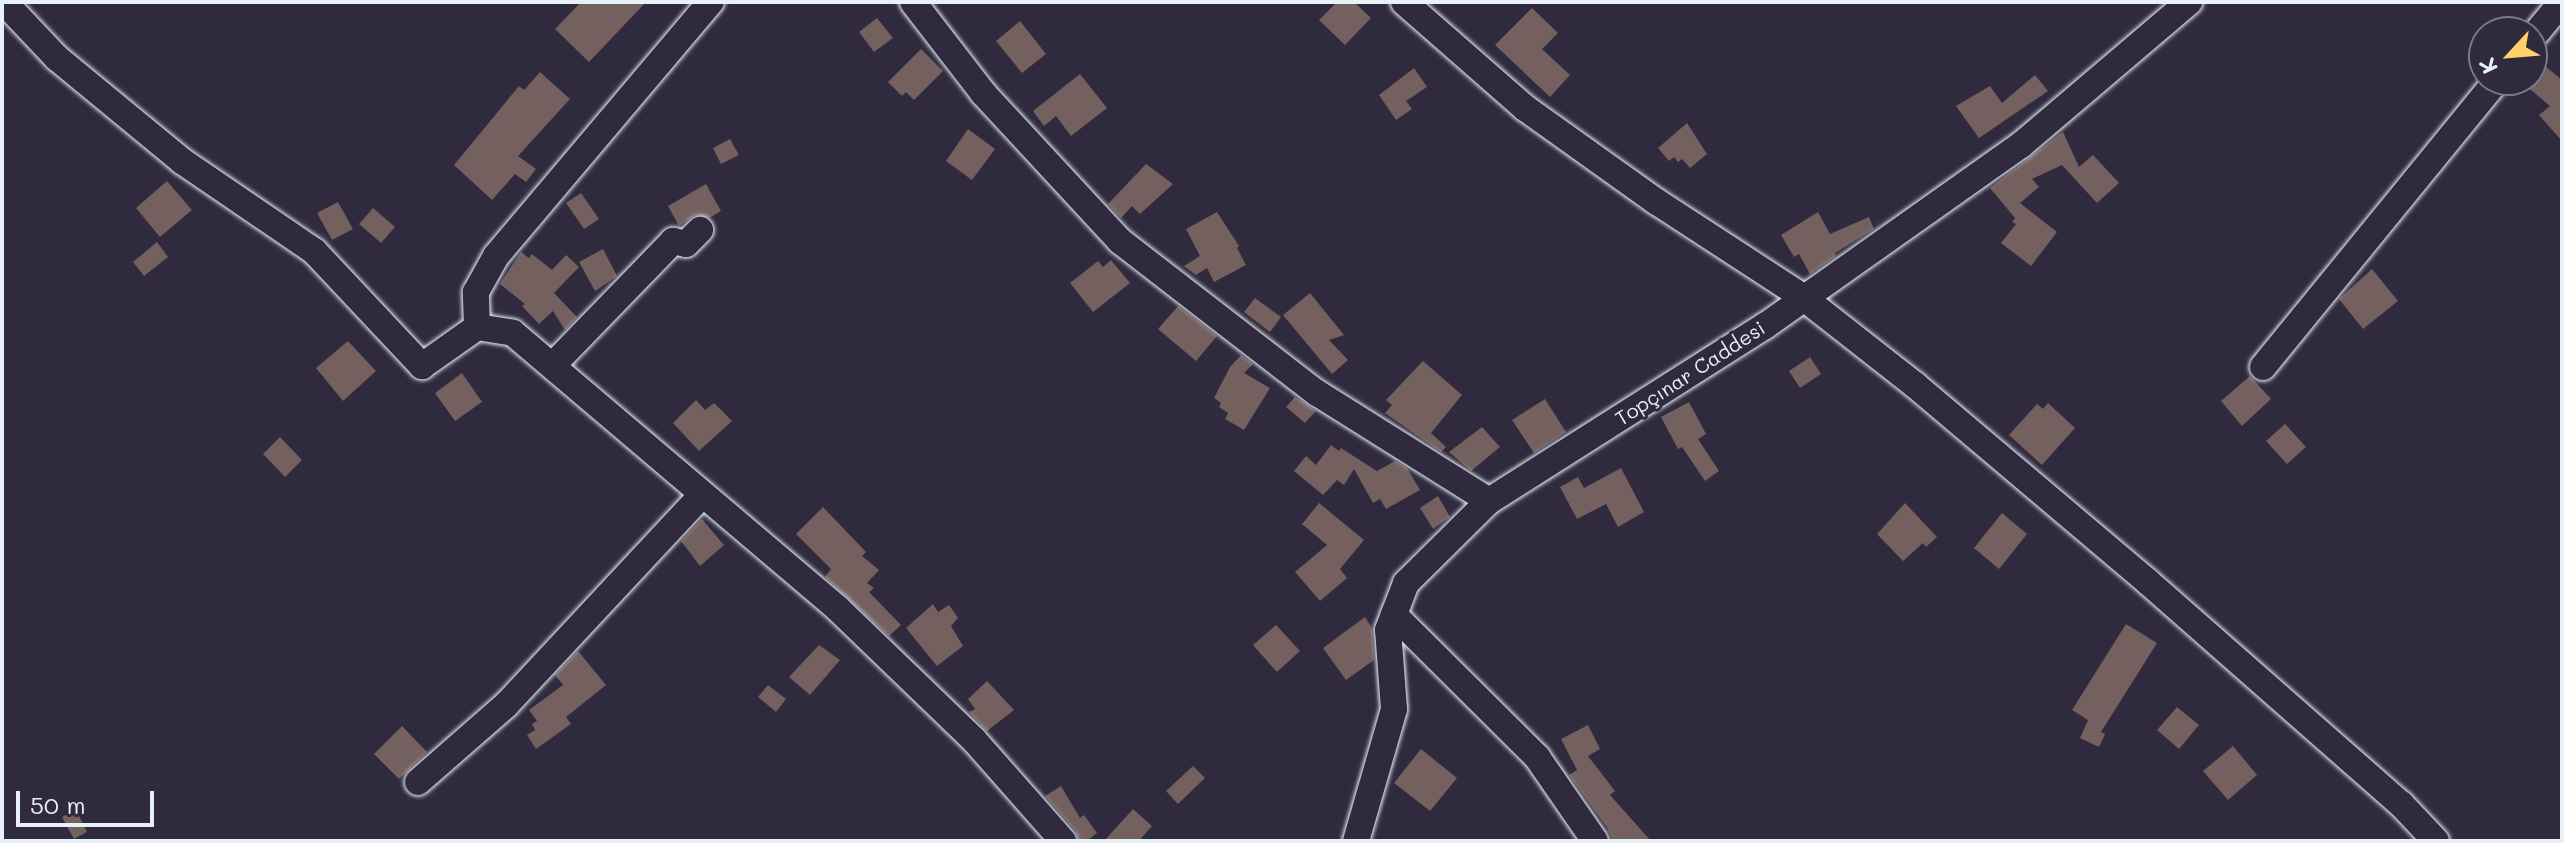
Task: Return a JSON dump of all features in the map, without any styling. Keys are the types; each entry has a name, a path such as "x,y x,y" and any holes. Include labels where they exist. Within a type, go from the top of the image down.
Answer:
{"street":[{"path":"4,2 57,58 182,161 314,251 422,366 477,327 513,333 849,619 974,740 1063,841"},
{"path":"477,327 476,292 496,256 711,2"},
{"path":"913,2 983,93 1120,241 1317,393 1489,501"},
{"path":"1404,2 1525,108 1657,202 1804,298 1915,385 2147,581 2401,804 2436,841"},
{"name":"Topçınar Caddesi","path":"1356,841 1394,709 1388,630 1406,583 1489,501 1804,298 2021,145 2189,2"},
{"path":"2548,19 2562,2"},
{"path":"2263,367 2484,96"},
{"path":"553,365 673,241 686,244 700,230"},
{"path":"418,782 506,705 701,496"},
{"path":"1394,615 1537,757 1595,841"}],"building":[{"path":"581,2 646,2 589,62 555,29"},
{"path":"1337,2 1354,2 1371,18 1345,45 1319,20"},
{"path":"1532,8 1558,33 1542,49 1570,75 1550,97 1495,45"},
{"path":"877,18 893,38 874,52 859,32"},
{"path":"1020,21 1046,54 1022,73 996,41"},
{"path":"921,49 943,71 914,100 906,92 902,96 888,82"},
{"path":"1414,68 1427,87 1406,101 1412,109 1396,120 1379,95"},
{"path":"2548,68 2562,80 2562,141 2539,115 2550,106 2538,96 2548,96"},
{"path":"540,72 570,99 518,156 536,169 526,182 515,174 492,200 454,165 519,86 524,90"},
{"path":"1080,74 1107,108 1071,136 1056,116 1044,126 1033,111"},
{"path":"2035,75 2048,91 1979,138 1956,106 1990,86 2002,103"},
{"path":"1687,123 1707,154 1690,168 1682,159 1678,162 1674,157 1669,161 1658,148"},
{"path":"968,129 995,149 972,180 946,161"},
{"path":"2063,132 2079,167 2093,155 2119,183 2097,203 2062,165 2032,179 2039,187 2020,203 2057,232 2031,266 2001,243 2016,224 2012,222 2015,218 1990,188"},
{"path":"730,139 739,155 721,164 713,148"},
{"path":"1146,164 1173,184 1140,214 1132,206 1121,218 1108,204"},
{"path":"167,181 192,210 160,237 136,208"},
{"path":"706,184 721,211 709,218 695,215 679,226 668,206"},
{"path":"581,193 599,219 584,229 566,203"},
{"path":"338,202 353,229 332,240 317,213"},
{"path":"373,208 395,227 381,243 359,224"},
{"path":"1217,212 1239,246 1237,248 1246,265 1214,282 1207,268 1196,275 1184,266 1200,256 1186,229"},
{"path":"1818,212 1830,234 1869,217 1874,229 1835,253 1836,256 1810,274 1799,254 1794,257 1781,235"},
{"path":"157,242 168,257 144,276 133,262"},
{"path":"603,249 617,276 595,291 579,262"},
{"path":"521,252 529,258 532,254 552,270 566,255 579,267 554,293 577,317 565,330 553,311 539,324 522,306 525,304 500,284"},
{"path":"1111,260 1130,283 1093,312 1070,283 1098,261 1103,267"},
{"path":"2372,269 2398,301 2363,329 2339,299"},
{"path":"1310,293 1344,335 1329,340 1348,360 1332,374 1283,315"},
{"path":"1255,298 1281,317 1270,332 1244,312"},
{"path":"1178,306 1217,336 1196,361 1158,329"},
{"path":"348,341 376,371 343,401 316,368"},
{"path":"1241,355 1253,364 1244,373 1270,388 1244,430 1225,419 1228,413 1219,407 1221,403 1214,398 1230,367"},
{"path":"1810,357 1821,374 1800,388 1789,371"},
{"path":"1423,361 1462,395 1431,433 1446,447 1441,452 1385,413 1392,405 1386,400"},
{"path":"462,373 482,402 455,421 435,393"},
{"path":"2250,376 2271,399 2242,426 2221,401"},
{"path":"1295,397 1316,411 1305,423 1286,407"},
{"path":"1545,399 1566,432 1534,453 1512,420"},
{"path":"696,400 705,410 714,403 732,421 699,451 673,423"},
{"path":"1689,402 1706,434 1698,439 1719,471 1705,481 1682,447 1678,449 1661,417"},
{"path":"2048,403 2075,428 2042,465 2009,435 2037,404 2043,409"},
{"path":"2285,424 2306,447 2287,464 2266,441"},
{"path":"1482,427 1500,447 1471,471 1449,452"},
{"path":"280,437 302,460 285,477 263,454"},
{"path":"1331,445 1377,471 1395,461 1407,468 1420,490 1386,509 1380,499 1373,503 1354,469 1344,485 1337,480 1323,495 1294,471 1306,456 1316,465"},
{"path":"1621,468 1644,512 1618,527 1606,504 1577,519 1560,487 1578,477 1584,488"},
{"path":"1438,496 1450,517 1433,529 1420,508"},
{"path":"1319,503 1364,540 1340,569 1347,578 1320,601 1295,572 1327,545 1302,524"},
{"path":"1905,503 1937,537 1926,547 1923,543 1903,561 1877,534"},
{"path":"823,507 866,552 862,556 879,570 867,583 874,588 869,592 901,625 889,636 825,577 831,569 796,534"},
{"path":"2002,513 2027,534 1999,569 1974,548"},
{"path":"702,519 724,545 700,566 681,541"},
{"path":"933,604 938,612 949,605 958,618 951,626 963,646 937,666 906,628"},
{"path":"1365,617 1372,628 1374,660 1346,680 1323,648"},
{"path":"2126,624 2157,643 2101,732 2105,734 2099,747 2080,738 2088,720 2072,710"},
{"path":"1276,625 1300,651 1277,672 1253,645"},
{"path":"819,645 840,660 810,695 789,677"},
{"path":"578,651 606,685 566,717 571,724 536,749 527,735 535,730 532,724 537,721 529,710 563,685 555,675"},
{"path":"987,681 1014,710 987,731 969,712 975,709 968,699"},
{"path":"768,685 786,699 776,712 758,697"},
{"path":"2177,707 2199,725 2179,749 2157,730"},
{"path":"1588,725 1600,749 1588,756 1615,791 1610,795 1651,841 1613,841 1607,827 1569,775 1577,770 1561,739"},
{"path":"402,726 427,752 399,779 374,754"},
{"path":"2233,746 2257,775 2228,800 2203,771"},
{"path":"1421,749 1457,778 1430,811 1394,783"},
{"path":"1193,766 1205,778 1178,804 1166,791"},
{"path":"1061,786 1080,818 1084,815 1097,833 1087,841 1079,841 1075,830 1045,796"},
{"path":"1133,809 1152,826 1139,841 1104,841"},
{"path":"76,810 87,832 74,839 62,817"}]}
